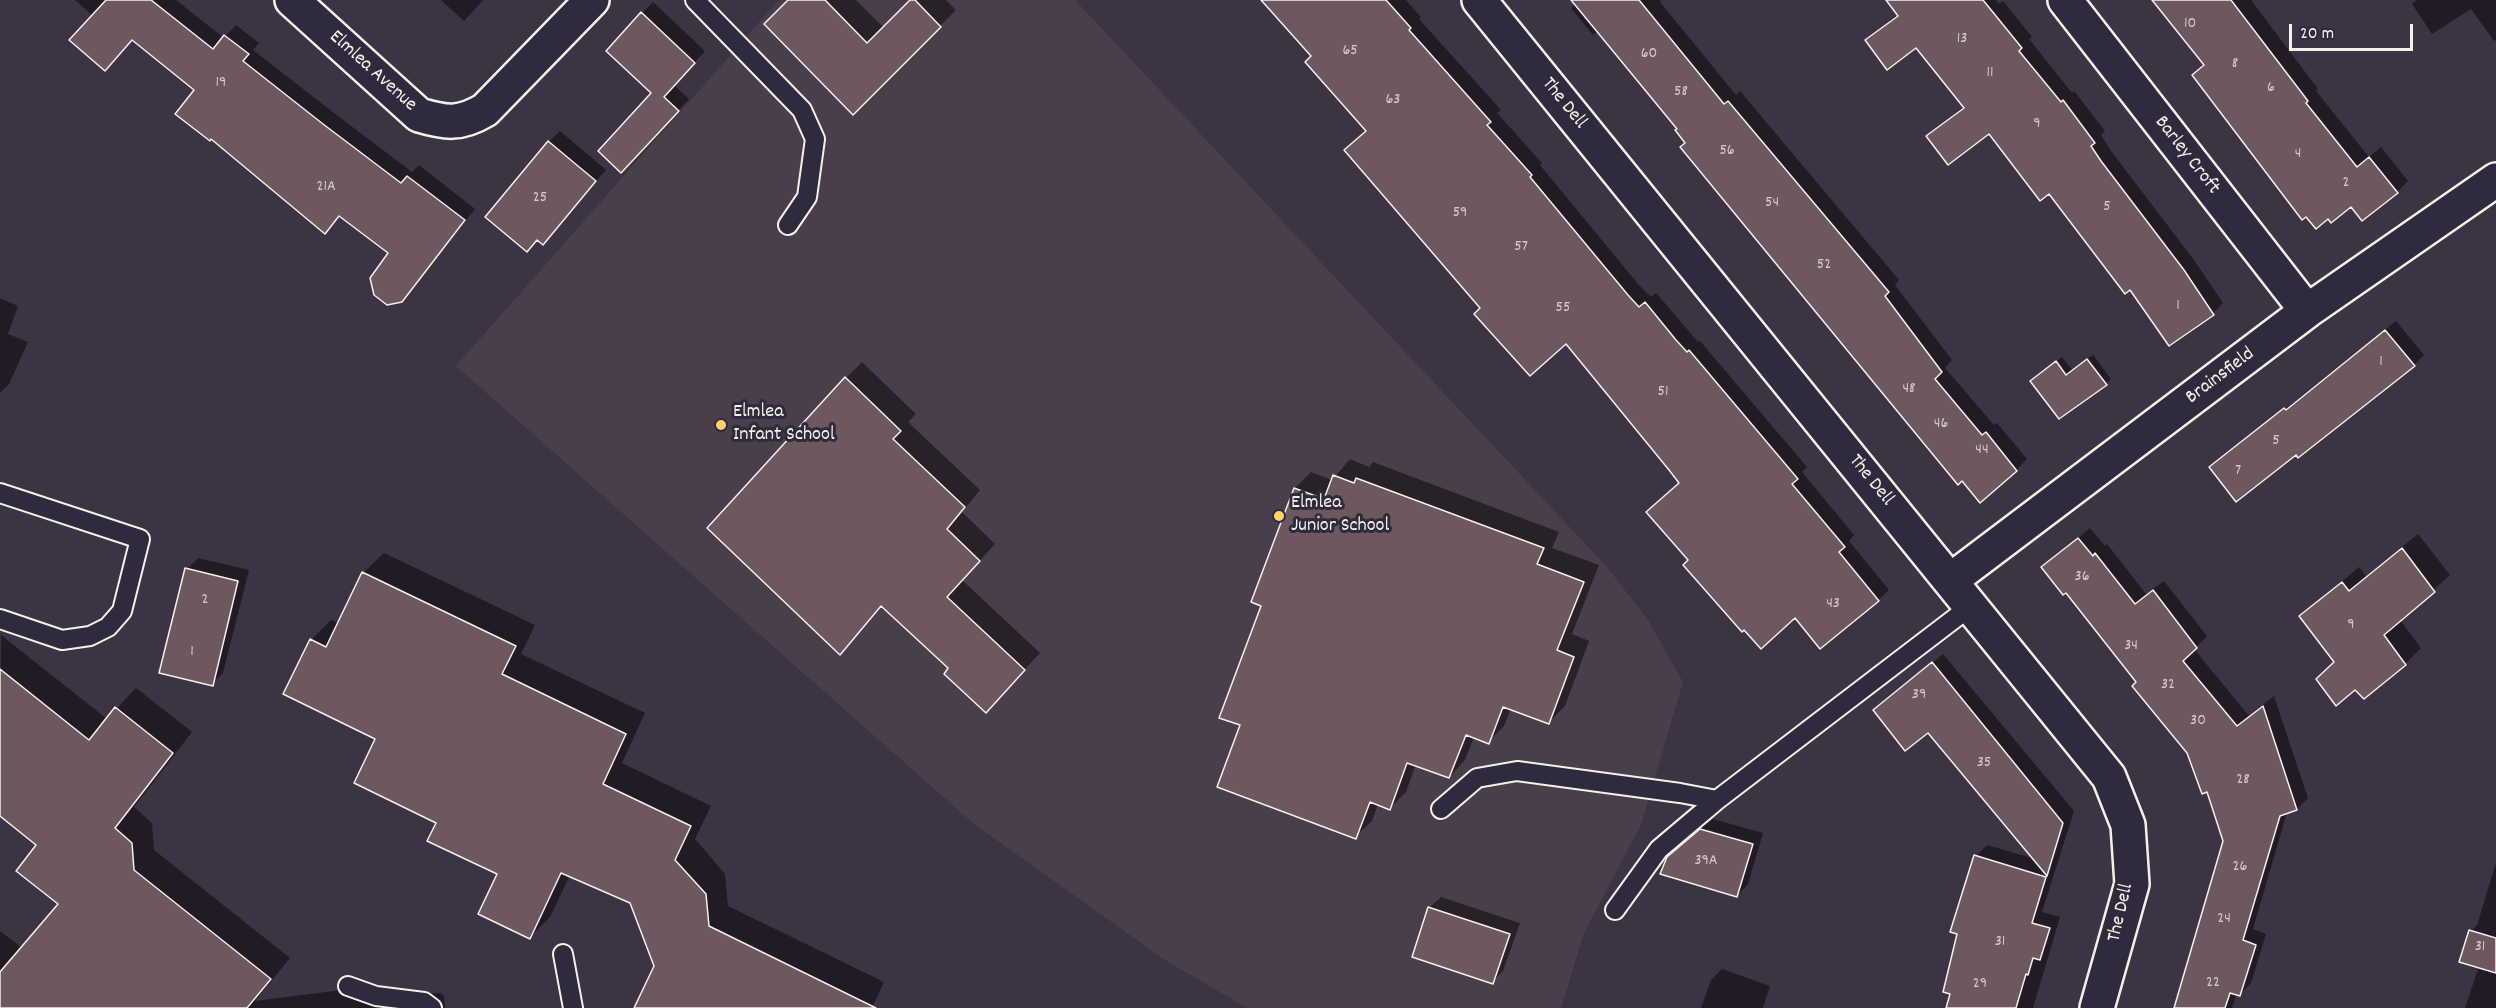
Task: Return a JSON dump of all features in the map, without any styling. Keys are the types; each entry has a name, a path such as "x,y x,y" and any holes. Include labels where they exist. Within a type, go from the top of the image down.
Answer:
{"street":[{"name":"Elmlea Avenue","path":"292,0 419,115 442,122 468,121 485,110 592,0"},
{"name":"The Dell","path":"1479,0 2109,777 2128,825 2132,884 2097,1008"},
{"name":"Barley Croft","path":"2065,0 2307,311"},
{"name":"Brainsfield","path":"1951,580 2307,311 2496,180"}],"lane":[{"path":"695,0 802,110 816,140 807,197 788,225"},
{"path":"0,493 140,539 122,611 108,627 90,636 62,640 0,619"},
{"path":"1615,910 1659,849 1717,800 1971,606"},
{"path":"1441,809 1477,778 1517,771 1717,800"},
{"path":"563,954 573,1008"},
{"path":"348,986 376,996 424,1002 432,1008"}],"shaded area":[{"name":"Elmlea Junior School","path":"779,0 1075,0 1607,567 1648,620 1683,682 1641,825 1584,933 1561,1008 1247,1008 1165,960 974,824 456,366"}],"building":[{"path":"106,0 151,0 213,49 224,35 249,54 243,61 323,124 401,183 407,176 465,220 402,302 387,305 374,295 370,278 388,253 339,216 325,234 211,139 210,141 175,114 194,90 132,40 105,71 69,40"},
{"path":"788,0 825,0 867,43 910,0 915,0 941,27 853,115 764,24"},
{"path":"1261,0 1386,0 1411,28 1409,30 1491,122 1487,125 1532,175 1530,177 1628,295 1639,307 1645,302 1687,352 1689,350 1798,479 1792,484 1845,547 1839,552 1879,601 1820,649 1795,618 1761,649 1744,630 1742,632 1683,565 1688,560 1646,512 1679,483 1566,344 1530,376 1474,314 1480,308 1344,150 1366,131 1305,62 1311,56"},
{"path":"1571,0 1639,0 1724,104 1728,101 1889,292 1885,296 1942,372 1935,379 1982,435 1986,432 2017,471 1980,503 1962,481 1958,485 1680,147 1685,143 1675,130 1677,129"},
{"path":"1886,0 1983,0 2022,48 2019,51 2061,102 2063,100 2095,143 2091,146 2101,161 2184,270 2214,315 2169,346 2130,290 2125,294 2049,194 2040,201 1989,134 1948,165 1926,136 1964,108 1916,48 1887,70 1865,40 1898,16"},
{"path":"2152,0 2231,0 2308,101 2306,103 2357,167 2369,157 2398,193 2362,221 2351,207 2331,223 2328,219 2316,229 2306,217 2302,220 2192,75 2204,65"},
{"path":"641,12 695,63 664,97 679,111 621,173 598,151 651,93 606,51"},
{"path":"548,141 596,181 543,245 537,240 527,252 485,217"},
{"path":"2385,330 2415,366 2298,458 2296,455 2236,502 2209,467 2284,408 2286,410"},
{"path":"2087,359 2107,385 2059,419 2030,381 2056,361 2066,375"},
{"path":"845,377 901,431 893,439 965,507 947,529 980,561 947,597 1025,670 986,713 944,674 948,668 881,606 840,655 707,528"},
{"path":"1333,475 1354,483 1356,478 1544,548 1537,564 1584,582 1557,650 1574,657 1549,724 1503,707 1489,744 1466,735 1449,778 1407,763 1390,810 1370,802 1356,839 1217,787 1240,725 1219,718 1261,606 1251,602 1294,488 1324,499"},
{"path":"2078,538 2093,556 2095,553 2135,604 2153,590 2197,648 2183,661 2237,726 2263,706 2297,810 2280,816 2243,940 2256,945 2240,996 2230,993 2225,1008 2174,1008 2223,841 2207,792 2202,794 2187,753 2132,686 2136,682 2066,593 2063,595 2041,567"},
{"path":"2402,548 2435,592 2384,635 2406,665 2364,699 2355,690 2336,706 2316,679 2334,662 2299,616 2342,582 2349,591"},
{"path":"185,568 238,581 213,686 159,673"},
{"path":"362,572 516,646 502,674 626,734 603,784 691,826 675,860 706,894 709,926 876,1008 634,1008 654,966 630,903 561,873 530,939 478,914 497,874 427,841 436,823 354,783 375,739 283,694 310,639 326,647"},
{"path":"1932,662 2063,823 2047,876 1928,733 1905,751 1873,710"},
{"path":"0,669 89,740 115,707 173,753 115,828 132,843 134,870 271,979 247,1008 0,1008 0,972 58,904 16,871 36,845 0,816"},
{"path":"1700,829 1753,844 1737,897 1660,874 1667,857"},
{"path":"1974,855 2046,877 2032,923 2050,928 2040,960 2033,958 2028,975 2026,974 2016,1008 1946,1008 1950,994 1943,992 1957,934 1950,932"},
{"path":"1428,907 1510,934 1493,984 1412,957"},
{"path":"2469,930 2496,938 2496,973 2459,962"}],"place":[{"name":"Elmlea Infant School","path":"721,425"},
{"name":"Elmlea Junior School","path":"1279,516"}]}
